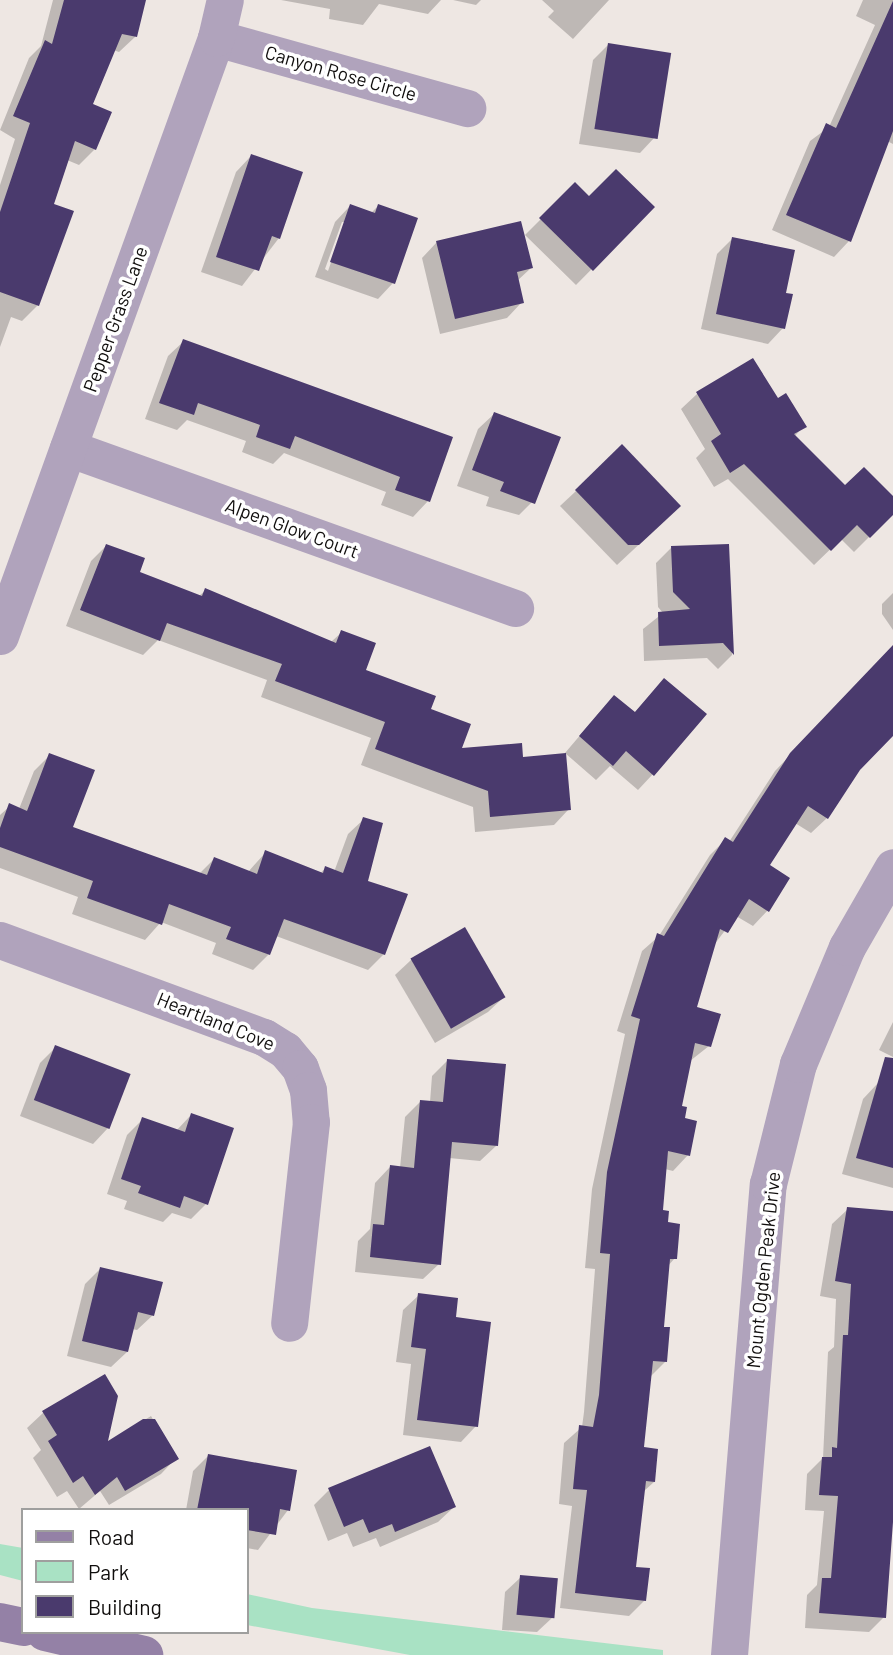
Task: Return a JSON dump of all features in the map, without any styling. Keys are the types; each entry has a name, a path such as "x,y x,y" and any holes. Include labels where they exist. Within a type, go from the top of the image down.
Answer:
{"main road":[{"path":"0,1622 21,1627"},
{"path":"54,1634 144,1655"}],"street":[{"name":"Pepper Grass Lane","path":"0,636 216,38 225,0"},
{"name":"Canyon Rose Circle","path":"216,38 467,108"},
{"name":"Alpen Glow Court","path":"68,448 515,608"},
{"name":"Mount Ogden Peak Drive","path":"729,1655 768,1184 797,1064 847,947 893,867"},
{"name":"Heartland Cove","path":"0,940 264,1037 285,1050 300,1068 312,1122 289,1323"}],"green space":[{"path":"0,1544 21,1548 21,1580 0,1575"},
{"path":"248,1594 312,1608 663,1650 663,1655 410,1655 248,1625"}],"building":[{"path":"64,0 146,0 137,37 122,34 93,104 112,112 96,150 75,141 54,204 74,211 39,306 0,292 0,212 30,123 13,116 45,40 52,44"},
{"path":"893,1 893,131 851,242 786,215 826,123 836,128"},
{"path":"608,43 671,53 658,139 594,129"},
{"path":"251,154 303,172 280,239 272,236 259,271 216,257"},
{"path":"616,169 655,207 593,271 539,218 575,182 589,196"},
{"path":"350,204 375,213 378,204 418,218 395,284 330,262"},
{"path":"521,221 533,268 517,272 524,303 455,319 436,241"},
{"path":"732,237 795,250 786,293 793,294 785,329 716,314"},
{"path":"183,339 453,437 430,502 395,490 400,477 295,436 290,449 256,437 260,425 198,403 194,415 159,403"},
{"path":"753,358 778,398 786,393 807,427 794,434 845,485 864,467 893,496 893,515 870,538 857,525 831,551 744,464 730,473 711,441 721,434 696,392"},
{"path":"494,412 561,437 535,504 500,491 504,482 472,470"},
{"path":"622,444 681,506 639,545 628,545 575,490"},
{"path":"106,544 145,558 140,572 202,596 205,588 336,643 341,630 376,643 366,670 436,696 431,709 471,724 462,748 522,743 523,757 566,753 571,810 490,817 488,791 375,749 385,722 275,681 282,664 167,623 160,641 80,610"},
{"path":"729,544 734,655 723,643 659,646 658,612 690,609 673,592 671,546"},
{"path":"893,645 893,736 860,770 828,819 808,806 770,865 790,878 769,912 749,899 728,933 720,929 697,1007 721,1014 711,1047 695,1043 682,1106 687,1107 685,1118 697,1121 690,1156 668,1151 663,1210 669,1211 668,1222 680,1224 677,1259 670,1259 664,1327 670,1327 667,1362 653,1361 644,1447 658,1449 655,1482 646,1481 636,1567 650,1568 646,1601 575,1593 587,1490 573,1489 579,1425 593,1427 599,1395 610,1254 600,1253 607,1172 640,1019 631,1016 657,933 664,936 725,837 733,842 790,753"},
{"path":"664,678 707,714 654,776 626,751 613,766 579,736 614,695 635,712"},
{"path":"49,753 95,770 73,827 207,875 214,857 257,874 265,850 323,873 325,866 343,873 363,817 383,823 368,881 408,894 385,955 284,919 270,955 226,939 231,927 169,904 162,925 87,898 93,881 0,847 0,828 9,803 27,811"},
{"path":"465,927 506,997 451,1029 410,958"},
{"path":"55,1045 131,1074 109,1129 34,1100"},
{"path":"885,1057 893,1058 893,1168 856,1158"},
{"path":"447,1059 506,1064 498,1146 452,1142 441,1265 370,1257 373,1224 384,1225 390,1165 414,1168 420,1100 443,1102"},
{"path":"191,1113 234,1128 208,1205 184,1196 180,1208 138,1193 141,1186 121,1179 142,1117 185,1132"},
{"path":"847,1207 893,1211 893,1522 886,1618 819,1613 822,1578 831,1578 838,1496 819,1495 822,1457 832,1457 832,1447 837,1448 843,1335 848,1335 851,1284 835,1281"},
{"path":"100,1267 163,1282 154,1316 138,1312 128,1352 82,1341"},
{"path":"418,1293 458,1298 456,1317 491,1322 478,1427 417,1420 426,1349 411,1347"},
{"path":"105,1374 118,1396 108,1441 143,1419 155,1419 179,1459 125,1491 117,1477 95,1495 83,1476 73,1483 48,1441 57,1435 42,1411"},
{"path":"430,1446 456,1507 395,1532 392,1524 369,1533 363,1519 344,1527 328,1488"},
{"path":"208,1454 297,1470 290,1511 280,1509 276,1535 248,1530 248,1508 197,1508"},
{"path":"520,1575 558,1578 554,1618 517,1615"}]}
